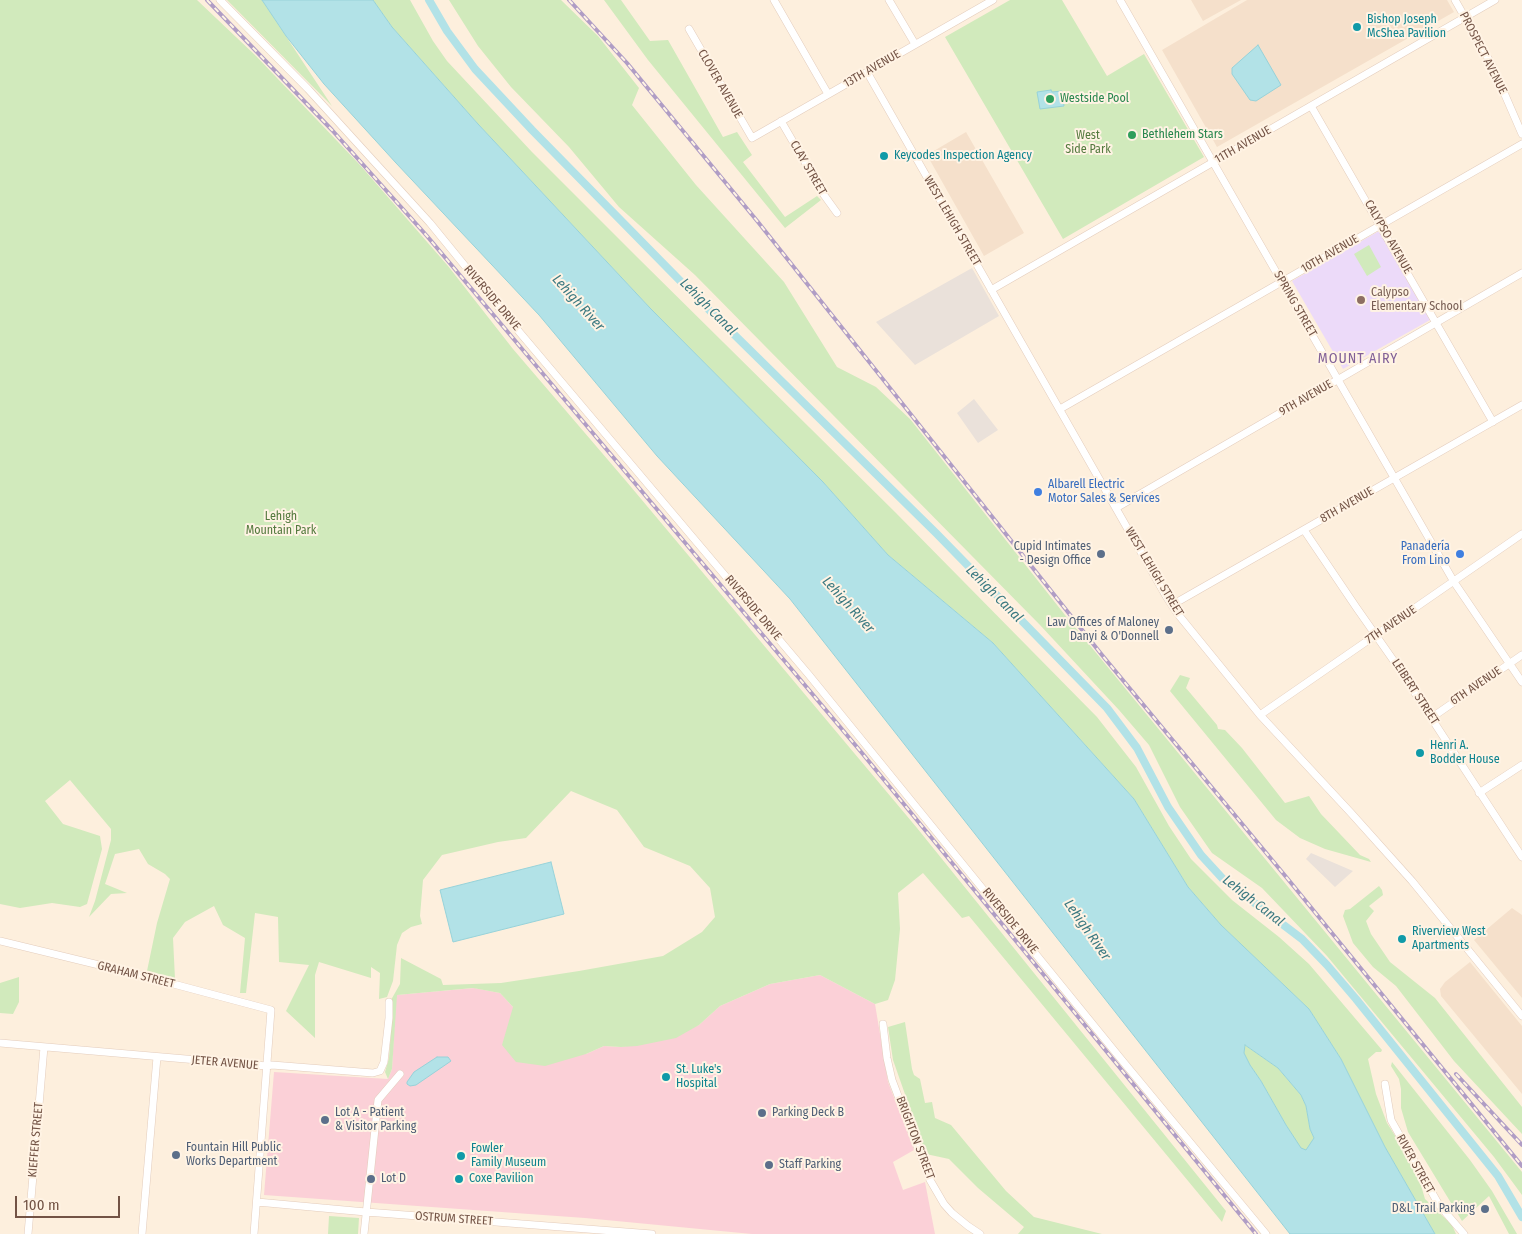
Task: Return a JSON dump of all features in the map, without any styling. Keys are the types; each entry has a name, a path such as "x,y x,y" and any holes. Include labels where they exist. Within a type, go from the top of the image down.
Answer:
{"street":[{"name":"RIVERSIDE DRIVE","path":"220,0 308,89 430,223 809,675 1121,1060 1266,1234"},
{"path":"774,0 828,94"},
{"path":"889,0 915,44"},
{"name":"13TH AVENUE","path":"752,138 993,0"},
{"name":"SPRING STREET","path":"1120,0 1454,582 1522,682"},
{"name":"PROSPECT AVENUE","path":"1455,0 1492,65 1522,134"},
{"name":"11TH AVENUE","path":"991,290 1495,0"},
{"name":"CLOVER AVENUE","path":"689,29 752,138"},
{"name":"WEST LEHIGH STREET","path":"867,72 1172,605 1260,716 1412,881 1522,1016"},
{"name":"CALYPSO AVENUE","path":"1311,106 1493,422"},
{"name":"CLAY STREET","path":"781,121 824,195 837,213"},
{"name":"10TH AVENUE","path":"1060,409 1522,144"},
{"name":"9TH AVENUE","path":"1116,508 1522,273"},
{"name":"8TH AVENUE","path":"1172,605 1522,406"},
{"name":"LEIBERT STREET","path":"1304,530 1376,634 1522,857"},
{"name":"7TH AVENUE","path":"1260,716 1522,534"},
{"name":"6TH AVENUE","path":"1431,718 1522,655"},
{"path":"1479,793 1522,764"},
{"name":"GRAHAM STREET","path":"0,941 129,972 271,1010 268,1066"},
{"name":"JETER AVENUE","path":"0,1042 157,1057 373,1074 380,1071 384,1062 389,1002"},
{"name":"BRIGHTON STREET","path":"883,1024 892,1080 930,1180 944,1204 952,1213 980,1234"},
{"name":"KIEFFER STREET","path":"28,1234 44,1046"},
{"path":"142,1234 157,1057"},
{"path":"254,1234 268,1066"},
{"path":"364,1234 378,1100 400,1074"},
{"name":"RIVER STREET","path":"1385,1084 1391,1120 1439,1205 1464,1234"},
{"name":"OSTRUM STREET","path":"257,1202 576,1231 652,1234"}],"shaded area":[{"path":"1191,0 1241,0 1203,21"},
{"path":"1247,0 1447,0 1454,12 1217,147 1162,50"},
{"path":"966,132 1024,233 984,256 927,155"},
{"name":"Calypso Elementary School","path":"1379,231 1430,320 1343,369 1292,281"},
{"path":"972,268 999,316 915,365 876,322"},
{"path":"974,399 998,430 978,443 957,413"},
{"path":"1311,853 1353,871 1335,887 1306,859"},
{"path":"1512,908 1522,915 1522,998 1474,940"},
{"path":"1470,962 1522,1026 1522,1094 1441,996 1440,989 1445,982"},
{"path":"820,975 875,1004 888,1082 914,1150 893,1162 903,1190 925,1182 935,1234 752,1234 585,1218 264,1195 274,1072 388,1079 392,1069 396,995 474,988 500,993 513,1007 586,1054 604,1046 621,1047 654,1041 699,1025 720,1006 770,984"}],"green space":[{"name":"Lehigh Mountain Park","path":"0,0 197,0 256,56 360,165 448,266 513,349 917,828 1226,1211 1222,1222 969,916 962,918 923,873 898,893 900,929 895,980 888,1000 875,1004 820,975 770,984 720,1006 699,1025 676,1038 637,1046 604,1046 586,1054 545,1066 516,1062 502,1045 513,1007 500,993 473,988 397,995 392,1069 388,1079 385,1072 389,1058 392,1018 391,1000 400,984 401,958 441,979 443,985 501,983 663,956 702,932 715,917 710,888 690,866 644,847 617,810 571,791 526,838 498,842 442,855 423,880 420,916 422,924 411,927 402,933 397,945 393,981 387,997 379,999 380,973 371,967 371,978 319,962 315,975 315,1038 286,1011 309,965 279,962 278,917 255,913 246,993 240,993 245,938 223,925 214,906 185,922 173,938 175,979 147,971 157,923 170,879 148,864 139,849 115,854 105,884 127,893 111,894 89,917 111,840 111,829 70,780 45,801 63,824 100,836 102,849 87,904 80,907 52,903 20,908 0,904"},
{"path":"227,0 262,0 332,106 232,5"},
{"path":"373,0 410,0 433,41 447,61 532,152 895,512 1097,717 1136,767 1169,826 1191,859 1232,900 1279,937 1309,964 1382,1050 1381,1052 1376,1052 1368,1059 1376,1094 1387,1123 1411,1161 1425,1199 1452,1225 1456,1234 1435,1234 1385,1147 1341,1059 1309,1009 1221,925 1188,887 1134,799 993,643 888,555 823,482 650,308 478,124 392,27"},
{"path":"449,0 561,0 598,36 639,88 632,105 696,185 784,282 837,367 876,387 910,419 1065,615 1522,1172 1522,1195 1494,1157 1327,956 1262,888 1212,853 1180,807 1149,745 1119,710 1040,625 695,275 619,207 569,147 511,87 478,46"},
{"path":"604,0 621,0 650,41 668,40 723,137 737,132 752,155 743,162 785,217 817,196 821,200 785,228 648,60"},
{"name":"West Side Park","path":"1010,0 1062,0 1107,76 1144,54 1204,157 1063,239 945,37"},
{"path":"1369,245 1381,267 1367,276 1354,254"},
{"path":"1180,675 1190,678 1186,688 1217,725 1218,729 1225,730 1242,748 1285,803 1309,796 1321,814 1360,855 1371,862 1325,849 1300,838 1276,820 1170,691"},
{"path":"1379,886 1383,895 1369,906 1374,911 1366,921 1371,934 1390,962 1435,998 1522,1107 1522,1134 1454,1061 1396,986 1373,967 1353,943 1343,916 1345,910 1350,909"},
{"path":"19,977 19,1002 13,1014 0,1013 0,983"},
{"path":"905,1022 912,1069 914,1075 920,1079 925,1103 932,1102 935,1118 951,1125 1006,1191 1034,1217 1102,1234 1018,1234 1024,1227 978,1188 949,1159 926,1154 893,1060 888,1027"},
{"path":"1245,1045 1278,1068 1301,1095 1306,1106 1310,1129 1314,1138 1306,1151 1301,1149 1250,1065 1244,1053"},
{"path":"1392,1062 1470,1160 1492,1191 1517,1234 1509,1234 1489,1196 1462,1221 1408,1132 1401,1108 1399,1079 1391,1066"},
{"path":"329,1216 359,1218 358,1234 328,1234"}],"water":[{"name":"Lehigh River","path":"262,0 373,0 392,27 478,124 650,308 823,482 888,555 993,643 1134,799 1188,887 1221,925 1309,1009 1341,1059 1385,1147 1435,1234 1290,1234 790,599 657,456 539,315 324,84 286,36","holes":["1245,1045 1278,1068 1301,1095 1306,1106 1310,1129 1314,1138 1306,1150 1301,1148 1250,1065 1244,1053"]},
{"path":"1258,45 1281,85 1256,101 1250,100 1232,74 1232,68"},
{"name":"Westside Pool","path":"1051,90 1052,92 1062,91 1064,106 1040,109 1037,92"},
{"path":"551,862 564,914 453,942 440,890"},
{"path":"437,1057 448,1057 451,1061 416,1085 410,1086 407,1084 414,1072"}],"waterway":[{"name":"Lehigh Canal","path":"429,0 447,31 475,69 532,130 699,300 936,533 1107,708 1137,748 1168,807 1201,855 1223,879 1302,939 1327,965 1498,1176 1522,1217"}],"railway":[{"path":"207,0 332,130 427,236 862,753 1256,1234"},
{"path":"569,0 627,63 758,222 1102,655 1522,1166"},
{"path":"1456,1074 1522,1145"}],"place":[{"name":"Bishop Joseph McShea Pavilion","path":"1357,27"},
{"name":"Westside Pool","path":"1050,99"},
{"name":"Bethlehem Stars","path":"1132,135"},
{"name":"Keycodes Inspection Agency","path":"884,156"},
{"name":"Calypso Elementary School","path":"1361,300"},
{"name":"Albarell Electric Motor Sales & Services","path":"1038,492"},
{"name":"Cupid Intimates - Design Office","path":"1101,554"},
{"name":"Panadería From Lino","path":"1460,554"},
{"name":"Law Offices of Maloney Danyi & O'Donnell","path":"1169,630"},
{"name":"Henri A. Bodder House","path":"1420,753"},
{"name":"Riverview West Apartments","path":"1402,939"},
{"name":"St. Luke's Hospital","path":"666,1077"},
{"name":"Parking Deck B","path":"762,1113"},
{"name":"Lot A - Patient & Visitor Parking","path":"325,1120"},
{"name":"Fountain Hill Public Works Department","path":"176,1155"},
{"name":"Fowler Family Museum","path":"461,1156"},
{"name":"Staff Parking","path":"769,1165"},
{"name":"Lot D","path":"371,1179"},
{"name":"Coxe Pavilion","path":"459,1179"},
{"name":"D&L Trail Parking","path":"1485,1209"}],"district":[{"name":"MOUNT AIRY","path":"1358,359"}]}
